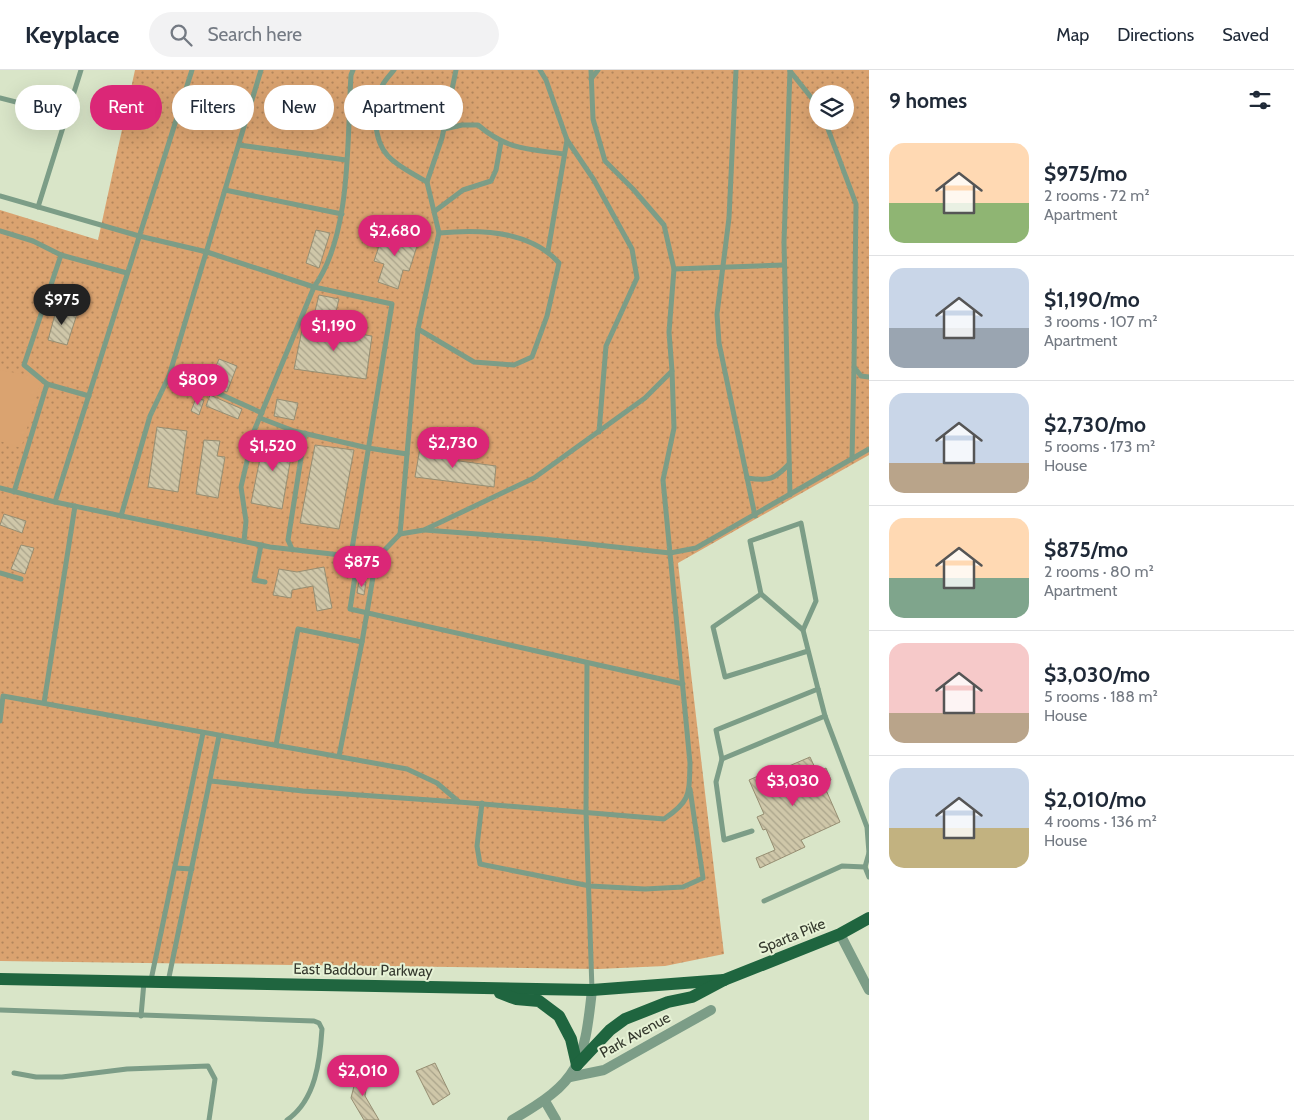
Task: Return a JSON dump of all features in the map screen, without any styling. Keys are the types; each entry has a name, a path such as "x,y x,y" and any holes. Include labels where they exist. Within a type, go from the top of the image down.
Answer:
{"main road":[{"name":"Sparta Pike","path":"724,980 840,934 869,918"},
{"name":"East Baddour Parkway","path":"0,979 493,990 592,990 724,980"},
{"path":"576,1066 610,1030 625,1018 668,1002 692,997 724,980"},
{"path":"493,990 516,999 539,1001 559,1016 571,1039 576,1066"}],"street":[{"path":"840,934 869,990"},
{"name":"Park Avenue","path":"512,1120 545,1101 570,1077 586,1038 592,990"},
{"name":"Park Avenue","path":"570,1077 604,1070 711,1010"},
{"path":"545,1101 556,1120"}],"lane":[{"path":"76,85 81,70"},
{"path":"55,502 192,70"},
{"path":"121,516 150,416 169,376 262,70"},
{"path":"244,541 246,521 241,487 261,415 314,287 324,273 342,214 351,75 353,70"},
{"path":"394,70 381,86 374,119 378,141 388,156 405,170 427,182"},
{"path":"453,85 456,70"},
{"path":"540,70 546,80 567,140 594,180 632,249 637,278 606,346 598,432"},
{"path":"482,803 477,846 480,864 590,886 645,889 683,887 703,878 690,788 690,763 663,480 674,428 669,332 674,269 664,225 633,189 605,162 593,120 591,70"},
{"path":"590,80 598,70"},
{"path":"736,70 729,218 717,314 719,343 755,516"},
{"path":"790,70 809,94"},
{"path":"790,70 784,265 790,496"},
{"path":"0,98 15,102"},
{"path":"463,125 478,125 509,146 564,154"},
{"path":"38,207 62,130"},
{"path":"400,534 418,329 438,233 435,211 427,182 444,130"},
{"path":"828,130 856,204 852,459"},
{"path":"548,251 567,140"},
{"path":"435,211 464,190 491,181 496,170 501,142"},
{"path":"239,145 346,160"},
{"path":"226,190 342,214"},
{"path":"0,196 139,236 207,252 314,287 392,304 351,555"},
{"path":"0,230 33,241 61,255 127,273"},
{"path":"418,329 474,362 514,365 532,357 547,316 559,263 548,251 512,237 466,230 438,233"},
{"path":"61,255 24,365 47,384 89,396"},
{"path":"674,269 784,265"},
{"path":"854,367 861,376 869,377"},
{"path":"424,530 534,478 645,398 672,372"},
{"path":"169,376 182,377 261,415 266,422 368,448 407,454"},
{"path":"14,492 47,384"},
{"path":"292,549 288,540 305,433"},
{"path":"339,756 368,613 376,559 400,534 424,530 543,539 670,553 696,548 790,496 869,449"},
{"path":"747,478 764,480 776,477 789,463"},
{"path":"0,488 55,502 244,541 376,559"},
{"path":"44,703 75,506"},
{"path":"803,630 816,600 801,523 750,541 761,594 803,630 825,716 867,827 869,853 865,867 869,877"},
{"path":"261,544 254,580 265,582"},
{"path":"358,557 350,609 683,684"},
{"path":"0,573 21,579"},
{"path":"761,594 713,627 726,677 808,651"},
{"path":"276,745 298,629 362,642"},
{"path":"587,662 586,812 590,886 592,990"},
{"path":"752,831 724,840 716,782 722,759 716,730 818,689"},
{"path":"0,721 3,696 44,703 407,769 438,783 459,802"},
{"path":"722,759 825,716"},
{"path":"141,1016 175,868 203,733"},
{"path":"168,983 219,736"},
{"path":"211,781 303,791 482,803 664,819 682,807 690,788"},
{"path":"764,900 842,866 865,867"},
{"path":"175,868 192,869"},
{"path":"0,1010 300,1020 320,1023 322,1029 319,1065 315,1078 300,1106 287,1120"},
{"path":"14,1073 36,1077 62,1077 128,1069 208,1066 215,1079 209,1120"}],"shaded area":[{"path":"135,70 869,70 869,455 678,563 724,954 665,966 598,969 0,961 0,210 98,240 122,130 162,130 162,85 132,85"},
{"path":"0,370 42,378 21,448 0,441"}],"building":[{"path":"316,230 330,233 319,268 306,263"},
{"path":"384,231 419,240 409,271 403,270 398,289 378,282 384,264 374,261"},
{"path":"319,295 339,299 335,315 315,311"},
{"path":"57,307 77,314 67,345 48,340"},
{"path":"303,325 372,336 366,379 294,369"},
{"path":"219,359 237,366 227,392 213,386 216,380 211,378"},
{"path":"210,395 242,409 238,419 206,406"},
{"path":"196,398 204,400 199,415 191,411"},
{"path":"277,399 298,403 294,420 274,416"},
{"path":"157,427 187,431 178,492 148,487"},
{"path":"265,434 294,439 282,509 251,503"},
{"path":"204,440 220,441 217,456 225,457 218,498 196,494"},
{"path":"315,445 354,450 339,529 300,523"},
{"path":"420,448 453,453 452,460 496,466 494,487 415,477"},
{"path":"4,514 26,521 22,533 0,525"},
{"path":"21,545 34,548 25,574 11,569"},
{"path":"324,567 332,608 317,611 313,586 292,590 291,598 273,595 279,569 297,572"},
{"path":"359,581 366,582 364,595 357,593"},
{"path":"810,757 817,772 826,768 831,780 826,784 828,789 826,790 840,822 801,840 805,847 760,868 756,858 775,850 766,829 763,830 757,817 764,814 749,780 774,769 775,772"},
{"path":"435,1063 450,1094 433,1105 416,1071"},
{"path":"358,1070 369,1073 365,1096 379,1120 364,1120 351,1098"}]}
